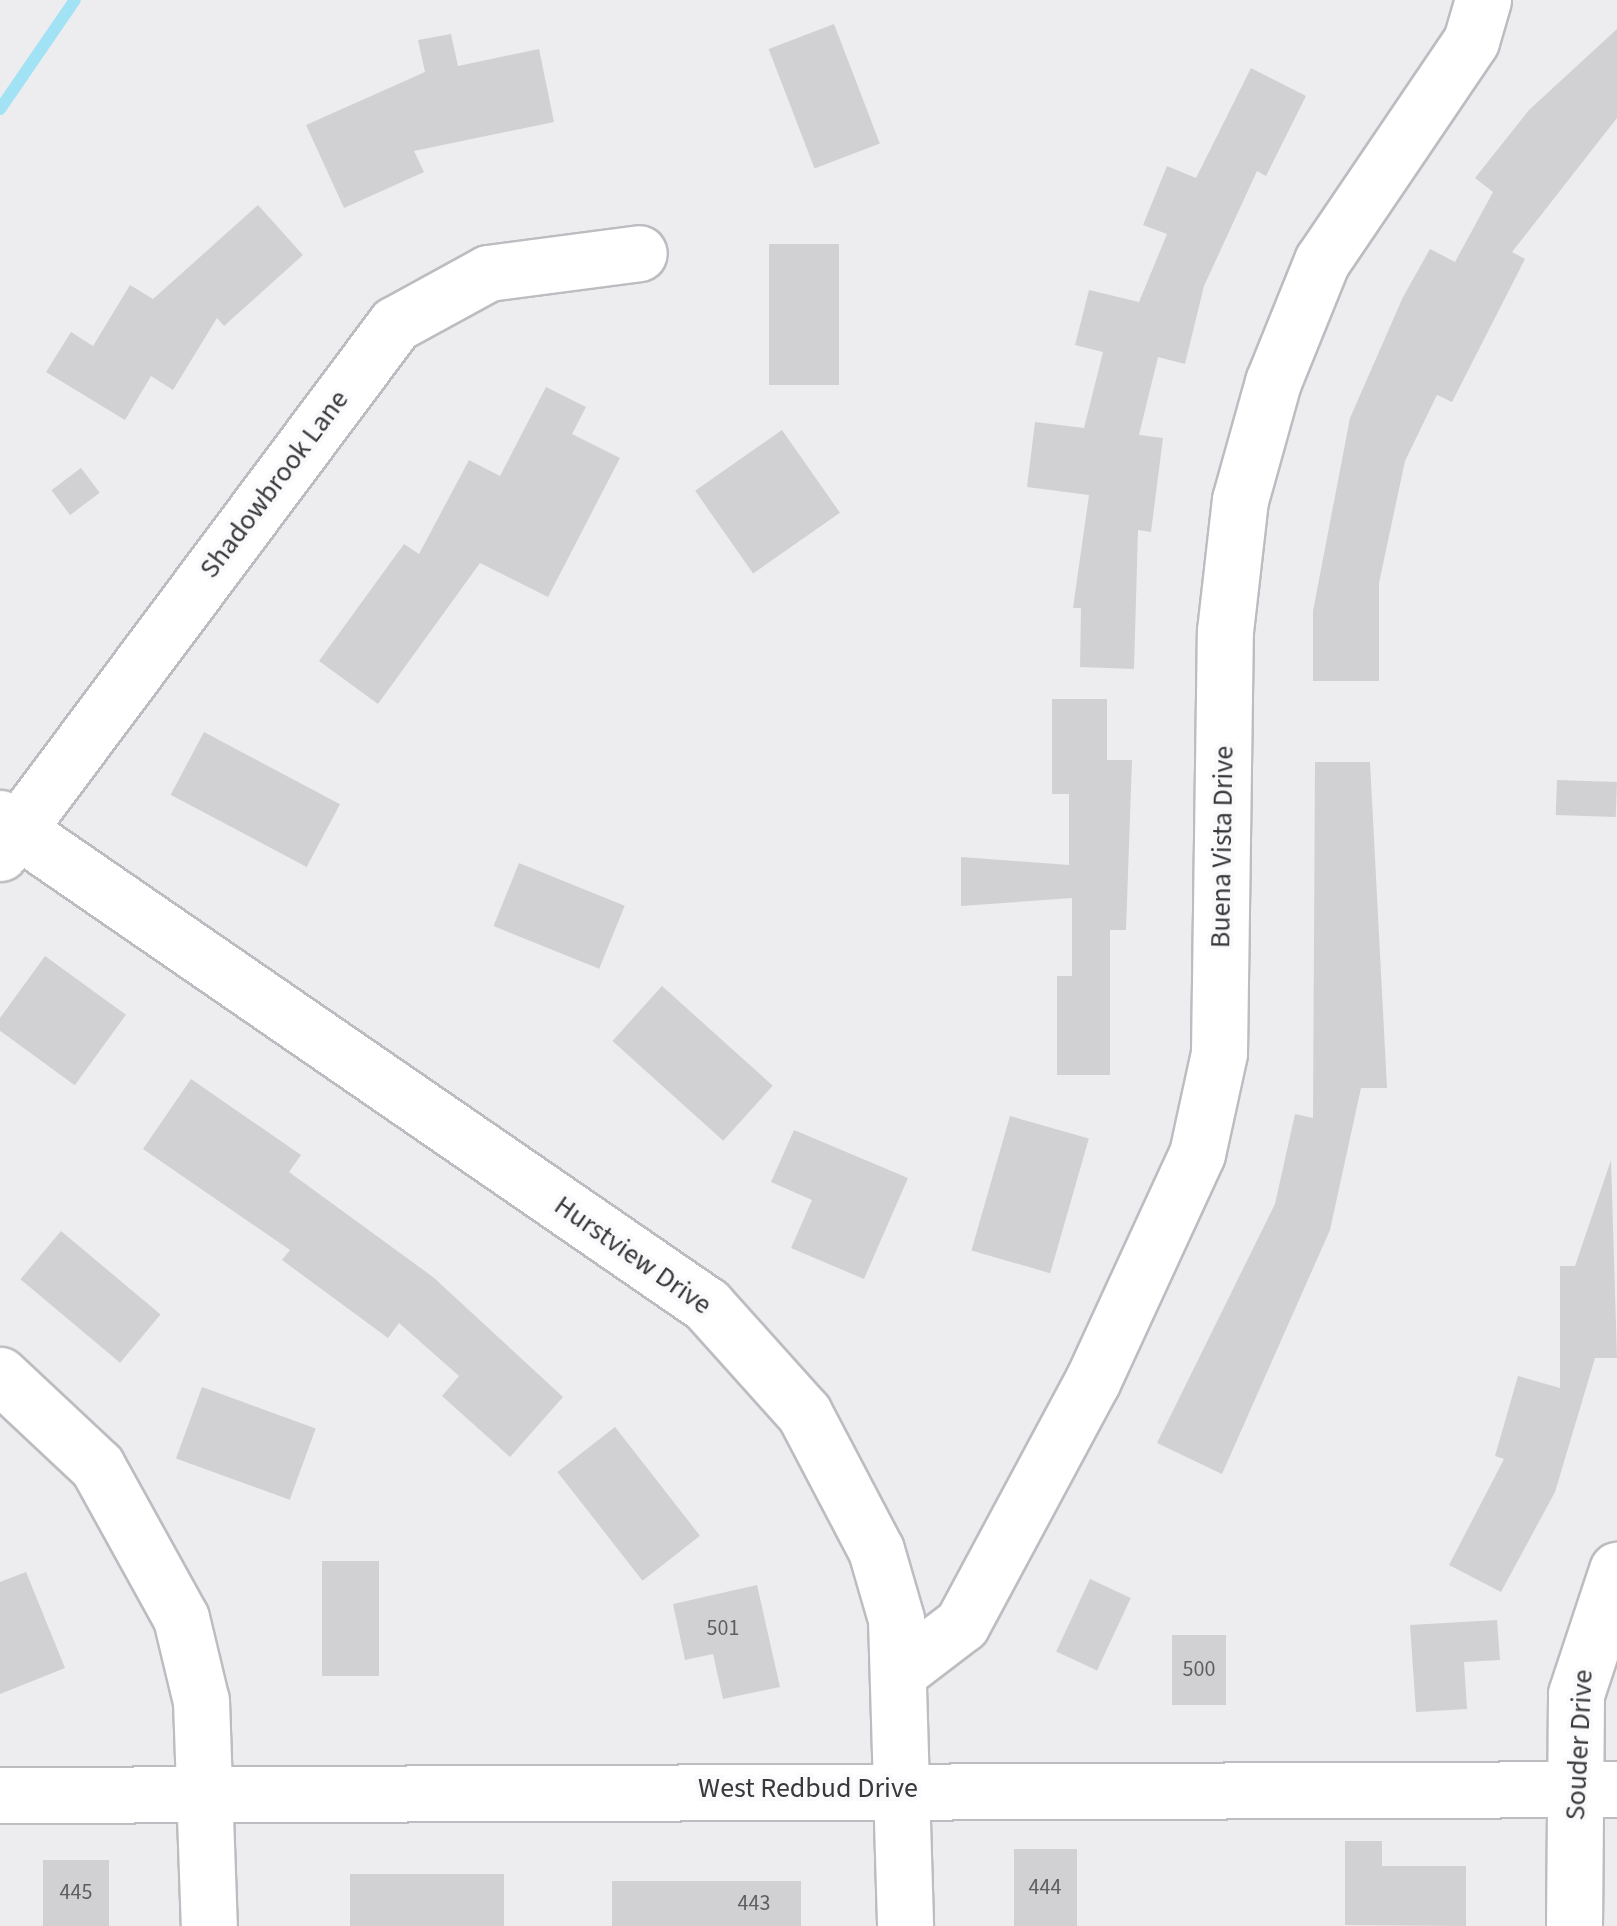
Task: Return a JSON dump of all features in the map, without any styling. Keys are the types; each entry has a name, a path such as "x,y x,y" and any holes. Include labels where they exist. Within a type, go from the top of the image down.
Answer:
{"street":[{"name":"Buena Vista Drive","path":"903,1669 962,1624 1109,1346 1197,1154 1219,1053 1225,631 1244,486 1322,261 1471,41 1483,0"},
{"name":"Shadowbrook Lane","path":"6,834 395,324 488,273 639,253"},
{"name":"Hurstview Drive","path":"6,834 707,1305 804,1412 843,1478 876,1550 903,1669 907,1788 905,1926"},
{"path":"0,1375 97,1466 146,1542 182,1618 201,1701 210,1926"},
{"name":"Souder Drive","path":"1574,1926 1596,1789 1576,1694 1617,1570"},
{"name":"West Redbud Drive","path":"0,1795 907,1788 1596,1789"}],"building":[{"path":"834,24 880,143 815,169 769,49"},
{"path":"1617,29 1617,118 1512,252 1525,259 1452,402 1437,395 1405,461 1379,583 1379,681 1313,681 1313,611 1350,418 1403,297 1430,249 1455,262 1493,192 1475,178 1529,110"},
{"path":"451,34 458,66 539,49 554,122 414,151 424,172 344,208 306,125 425,72 418,40"},
{"path":"1251,68 1306,96 1266,176 1257,171 1204,286 1185,364 1158,357 1139,435 1163,438 1151,532 1138,530 1134,669 1080,667 1081,608 1073,608 1089,495 1027,487 1035,422 1084,428 1103,352 1075,345 1089,290 1139,302 1167,234 1143,225 1167,166 1196,178"},
{"path":"258,205 303,255 224,326 217,318 173,390 151,376 125,420 46,372 71,332 93,346 130,285 153,299"},
{"path":"769,244 839,244 839,385 769,385"},
{"path":"546,387 586,407 572,434 620,458 548,597 480,563 378,704 319,661 404,544 419,554 469,460 500,476"},
{"path":"782,430 840,513 753,574 695,491"},
{"path":"81,468 100,493 70,515 51,490"},
{"path":"1052,699 1107,699 1107,760 1132,760 1126,930 1110,930 1110,1075 1057,1075 1057,976 1072,976 1072,898 961,906 961,857 1069,865 1069,794 1052,794"},
{"path":"204,732 340,804 307,867 171,795"},
{"path":"1315,762 1370,762 1387,1088 1361,1088 1330,1230 1222,1474 1157,1443 1275,1204 1295,1114 1313,1118"},
{"path":"1557,780 1617,782 1616,817 1556,815"},
{"path":"519,863 625,906 599,969 494,926"},
{"path":"45,956 126,1015 75,1085 0,1031 0,1018"},
{"path":"662,986 773,1086 723,1141 612,1041"},
{"path":"191,1079 301,1155 289,1172 433,1277 563,1397 510,1457 442,1396 459,1376 399,1323 388,1338 282,1260 290,1250 143,1149"},
{"path":"1010,1116 1089,1139 1050,1273 971,1251"},
{"path":"794,1130 908,1178 864,1279 791,1248 812,1200 771,1182"},
{"path":"1611,1160 1617,1358 1595,1358 1555,1492 1501,1592 1449,1565 1504,1459 1495,1456 1518,1376 1560,1388 1560,1266 1575,1266"},
{"path":"61,1231 161,1315 120,1363 21,1279"},
{"path":"202,1387 316,1428 290,1500 176,1458"},
{"path":"615,1427 700,1536 642,1581 557,1472"},
{"path":"322,1561 379,1561 379,1676 322,1676"},
{"path":"26,1572 65,1668 0,1694 0,1582"},
{"path":"1090,1579 1131,1598 1097,1671 1056,1652"},
{"path":"757,1585 780,1687 723,1699 713,1654 685,1660 673,1604"},
{"path":"1497,1620 1500,1660 1464,1662 1467,1709 1416,1712 1410,1625"},
{"path":"1172,1635 1226,1635 1226,1705 1172,1705"},
{"path":"1345,1841 1382,1841 1382,1866 1466,1866 1466,1926 1345,1925"},
{"path":"1014,1849 1077,1849 1077,1926 1014,1926"},
{"path":"43,1860 109,1860 109,1926 43,1926"},
{"path":"350,1874 504,1874 504,1926 350,1926"},
{"path":"612,1881 801,1881 801,1926 612,1926"}],"waterway":[{"path":"0,109 75,0"}]}
